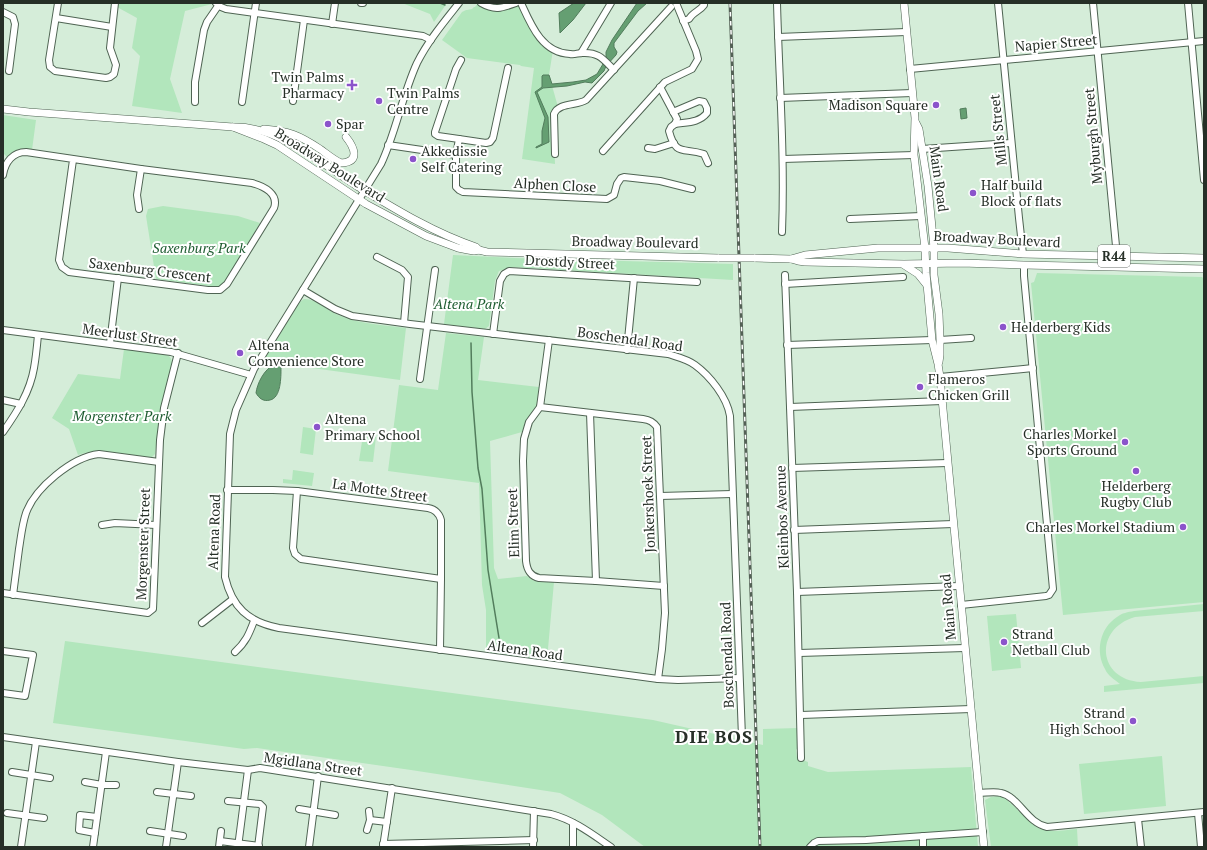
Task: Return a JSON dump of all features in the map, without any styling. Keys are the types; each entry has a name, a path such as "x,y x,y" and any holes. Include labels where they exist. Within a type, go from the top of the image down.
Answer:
{"main road":[{"name":"Main Road","path":"904,3 915,118 914,155 925,248 926,284 932,340 940,377 984,847"},
{"name":"Broadway Boulevard","path":"3,109 256,129 294,145 318,159 332,170 435,230 476,247 479,250"},
{"name":"Main Road","path":"915,118 919,129 928,186 934,248 934,274 939,314 940,340 940,355 938,364"},
{"name":"Broadway Boulevard","path":"233,127 264,139 277,146 360,200 433,239 474,251 791,259 805,262 1118,266 1204,269"},
{"path":"256,129 281,131 296,135 307,140 341,163 348,162 354,155 353,146 346,137"},
{"name":"Broadway Boulevard","path":"791,259 805,255 878,248 934,248 1023,254 1204,258"},
{"path":"904,264 918,274 926,284"}],"street":[{"path":"58,3 49,60 49,64 52,69 60,72 106,78 112,76 116,65 110,48 115,3"},
{"path":"242,102 256,3"},
{"path":"332,24 335,3"},
{"name":"Altena Road","path":"459,3 431,40 419,60 381,164 251,375 238,404 232,422 229,447 225,577 228,589 240,609 254,620 267,626 658,679 678,680 739,678"},
{"path":"481,3 495,9 504,5 516,3"},
{"path":"521,3 542,42 564,54 572,55 594,53 614,70"},
{"path":"581,53 611,3"},
{"path":"683,21 701,8 704,3"},
{"path":"777,3 783,159 782,232"},
{"name":"Mills Street","path":"998,3 1023,254"},
{"name":"Myburgh Street","path":"1093,3 1118,266"},
{"path":"1188,3 1204,180"},
{"path":"195,102 196,82 204,30 217,4 226,9 423,36 431,40"},
{"path":"555,154 555,111 558,108 584,101 673,5 683,21 698,59 695,65 688,71 668,80 660,87 603,150"},
{"path":"3,12 13,17 15,24 9,71"},
{"path":"56,18 112,27"},
{"path":"293,101 304,20"},
{"path":"778,36 906,32"},
{"name":"Napier Street","path":"910,69 1204,41"},
{"path":"461,60 456,69 435,132 438,136 486,143 491,140 508,68"},
{"path":"660,87 677,119 669,131 676,147 681,150 704,154 708,163"},
{"path":"780,98 912,93"},
{"path":"673,112 699,100 704,102 707,108 707,113 703,117 691,123 675,124"},
{"path":"388,145 456,155 459,139"},
{"path":"648,148 655,149 674,143"},
{"path":"922,149 1011,143"},
{"name":"Saxenburg Crescent","path":"3,174 5,165 11,157 19,153 26,152 73,160 255,184 271,192 275,197 276,203 227,284 220,290 208,290 69,272 59,263 59,260 73,160"},
{"name":"Alphen Close","path":"456,155 456,187 463,192 607,199 614,195 618,181 624,177 660,181 692,189"},
{"path":"783,159 914,155"},
{"path":"139,209 137,195 141,169"},
{"path":"850,219 921,216"},
{"path":"377,257 402,270 408,277 404,323"},
{"path":"961,605 1046,596 1051,592 1053,585 1024,265"},
{"path":"420,379 435,270"},
{"name":"Drostdy Street","path":"493,334 500,281 506,272 513,270 697,282"},
{"name":"Kleinbos Avenue","path":"785,275 797,592 801,758"},
{"path":"785,284 903,277"},
{"path":"110,343 118,278"},
{"path":"627,350 634,278"},
{"name":"Boschendal Road","path":"302,290 335,309 347,314 428,326 668,354 688,360 707,376 724,397 729,408 730,416 742,737"},
{"name":"Meerlust Street","path":"3,330 178,353 251,375"},
{"path":"3,432 21,404 26,393 34,369 38,335"},
{"path":"940,340 971,338"},
{"name":"Elim Street","path":"549,340 540,407 529,422 524,439 523,461 527,567 531,575 539,578 664,586"},
{"path":"787,345 932,340"},
{"name":"Morgenster Street","path":"3,593 149,613 151,611 153,608 160,440 164,408 178,353"},
{"path":"940,377 1033,368"},
{"path":"3,400 21,404"},
{"path":"790,407 942,402"},
{"name":"Jonkershoek Street","path":"540,407 643,418 654,423 657,427 664,586 664,624 658,679"},
{"path":"590,413 596,581"},
{"path":"13,595 22,524 26,511 55,475 77,460 99,454 159,462"},
{"path":"792,468 947,463"},
{"name":"La Motte Street","path":"227,490 297,491 433,510 438,514 441,520 440,650"},
{"path":"297,491 293,548 295,554 301,560 441,579"},
{"path":"660,496 732,494"},
{"path":"102,525 115,523 156,525"},
{"path":"794,530 953,524"},
{"path":"797,592 959,586"},
{"path":"202,623 233,599"},
{"path":"234,652 241,646 248,636 254,620"},
{"path":"799,653 965,648"},
{"path":"3,651 33,655 26,696 3,693"},
{"path":"801,715 971,709"},
{"name":"Mgidlana Street","path":"3,737 178,762 248,770 260,768 318,776 534,811 561,817 584,828 611,847"},
{"path":"21,847 36,742"},
{"path":"93,847 106,752"},
{"path":"166,847 178,762"},
{"path":"239,845 248,770"},
{"path":"12,772 50,778"},
{"path":"310,847 318,776"},
{"path":"85,782 102,785 116,785"},
{"path":"392,788 383,845 492,844 534,840"},
{"path":"157,792 191,796"},
{"path":"979,793 1000,792 1008,796 1034,821 1047,827 1201,813 1201,847"},
{"path":"221,831 219,844 258,846 263,807 260,804 228,801"},
{"path":"299,809 335,815"},
{"path":"367,830 370,820 369,811"},
{"path":"533,847 534,811"},
{"path":"7,813 44,818"},
{"path":"95,833 79,830 80,815 97,817"},
{"path":"1138,819 1141,847"},
{"path":"370,820 387,822"},
{"path":"573,823 573,847"},
{"path":"150,831 183,836"},
{"path":"812,845 818,841 866,840 983,832"},
{"path":"923,836 923,847"},
{"path":"866,840 866,847"}],"green space":[{"path":"120,3 212,4 185,11 170,79 182,113 132,106 140,56 132,48 137,18 117,7"},
{"path":"402,3 447,3 434,22 430,14"},
{"path":"478,3 488,7 520,3 527,18 553,50 549,75 558,107 553,114 555,164 522,159 534,68 467,58 442,40 462,12 472,9"},
{"path":"3,115 36,120 32,150 18,149 7,157 3,153"},
{"name":"Saxenburg Park","path":"163,206 238,216 260,223 221,286 217,287 156,279 146,216 148,209"},
{"path":"453,255 733,264 733,280 513,267 499,271 495,281 489,326 485,329 444,324"},
{"name":"Charles Morkel Sports Ground","path":"1037,273 1202,277 1204,279 1204,602 1063,615 1031,283 1034,282"},
{"path":"304,299 313,301 346,318 372,324 406,328 400,380 268,362 264,360 300,302"},
{"name":"Altena Park","path":"446,333 484,337 478,380 539,387 537,406 525,422 522,432 490,441 494,568 498,579 527,576 534,581 554,582 547,660 486,652 486,610 482,585 479,483 388,471 399,385 438,390"},
{"name":"Morgenster Park","path":"124,349 166,355 170,357 171,360 172,364 159,421 155,454 152,457 113,452 95,452 78,455 69,429 52,418 78,374 120,379"},
{"path":"303,427 316,429 313,455 300,453"},
{"path":"363,435 376,437 373,462 359,461"},
{"path":"293,470 314,473 312,486 283,483 283,479 292,480"},
{"path":"1204,604 1204,611 1135,617 1121,623 1112,632 1107,642 1106,653 1109,664 1116,673 1127,679 1141,682 1204,676 1204,683 1104,692 1104,686 1120,684 1106,671 1100,655 1103,634 1111,622 1121,615 1134,611"},
{"name":"Strand Netball Club","path":"1016,614 1021,668 992,671 987,616"},
{"path":"65,641 653,720 763,745 763,729 798,728 799,746 796,750 797,758 808,762 808,766 828,772 971,767 978,847 645,847 602,815 560,793 257,748 244,749 53,723"},
{"path":"1162,756 1166,806 1084,814 1079,764"},
{"path":"1000,796 1007,800 1036,827 1056,831 1077,829 1078,847 991,847 985,800 991,797"}],"shaded area":[{"path":"574,3 586,3 573,20 560,33 559,13"},
{"path":"637,3 647,3 638,11 614,43 614,47 617,52 616,55 606,66 604,71 592,83 585,82 567,86 543,88 537,92 548,117 549,142 536,148 542,144 542,131 545,118 535,92 542,87 542,76 549,75 552,84 586,80 597,74 606,59 606,52 612,40"},
{"path":"966,108 967,118 961,119 960,109"},
{"path":"274,365 281,368 278,391 274,398 270,400 263,400 256,393 258,385 264,373"}],"waterway":[{"path":"440,3 445,5"},
{"path":"471,343 472,392 478,468 482,489 488,570 499,638"}],"railway":[{"path":"730,3 760,847"}],"place":[{"name":"Twin Palms Pharmacy","path":"352,85"},
{"name":"Twin Palms Centre","path":"379,101"},
{"name":"Madison Square","path":"936,105"},
{"name":"Spar","path":"328,124"},
{"name":"Akkedissie Self Catering","path":"413,159"},
{"name":"Half build Block of flats","path":"973,193"},
{"name":"Helderberg Kids","path":"1003,327"},
{"name":"Altena Convenience Store","path":"240,353"},
{"name":"Flameros Chicken Grill","path":"920,387"},
{"name":"Altena Primary School","path":"317,427"},
{"name":"Charles Morkel Sports Ground","path":"1125,442"},
{"name":"Helderberg Rugby Club","path":"1136,471"},
{"name":"Charles Morkel Stadium","path":"1183,527"},
{"name":"Strand Netball Club","path":"1004,642"},
{"name":"Strand High School","path":"1133,721"}],"district":[{"name":"DIE BOS","path":"714,737"}]}
